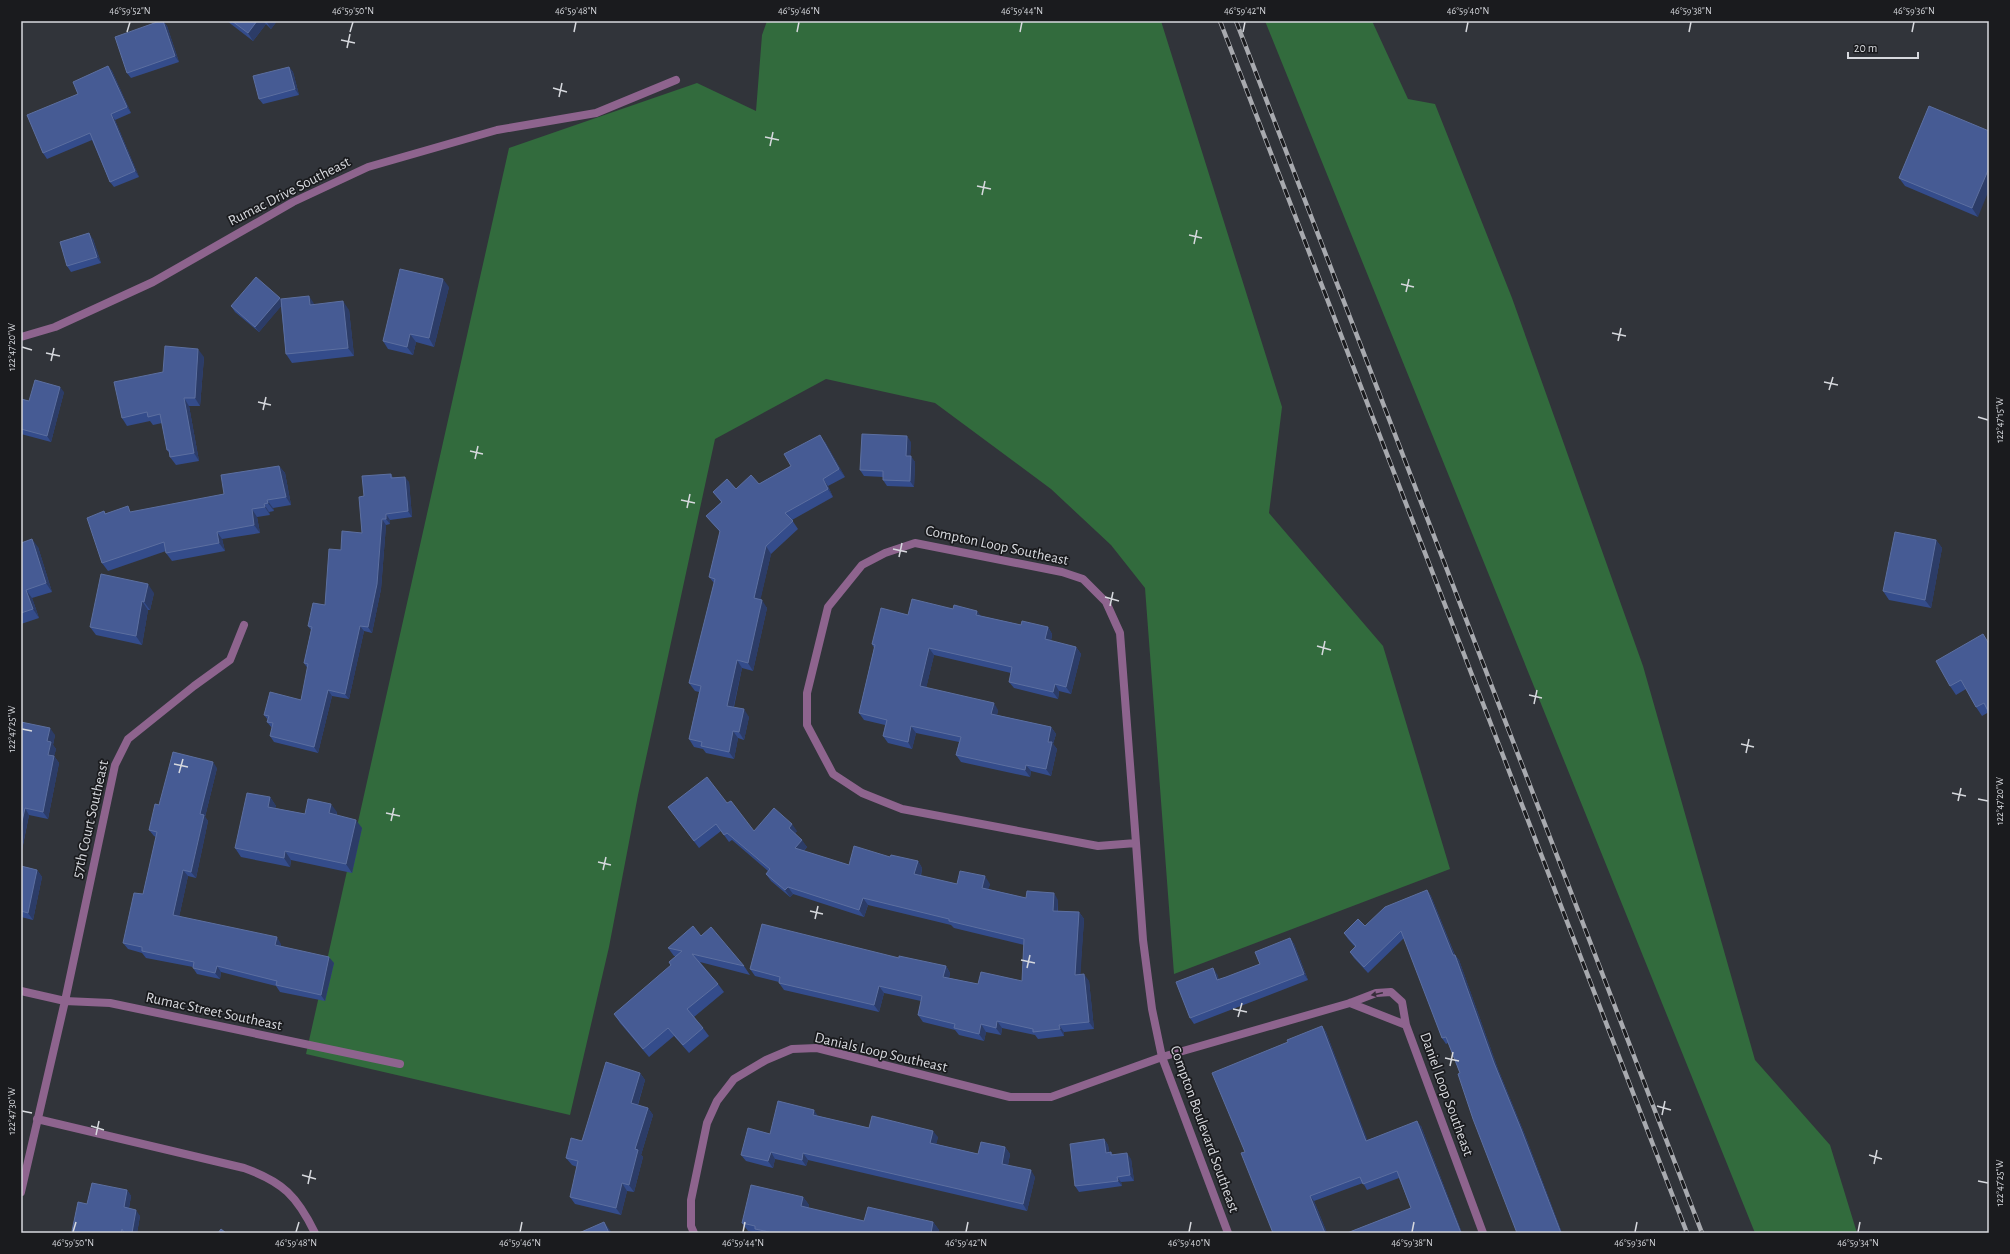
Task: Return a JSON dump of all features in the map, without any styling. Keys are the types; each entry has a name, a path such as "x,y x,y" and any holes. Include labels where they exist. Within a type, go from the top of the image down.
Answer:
{"street":[{"name":"Rumac Drive Southeast","path":"21,337 55,327 153,282 293,202 368,167 497,130 596,114 676,80"},
{"name":"Compton Loop Southeast","path":"915,543 1062,572 1083,579 1106,602 1120,633 1136,843 1098,846 902,809 862,793 833,774 807,725 807,693 828,607 862,565 885,554 915,543"},
{"name":"57th Court Southeast","path":"21,1192 65,1001 115,765 128,739 194,686 230,660 244,626"},
{"name":"Compton Boulevard Southeast","path":"1136,843 1143,940 1152,1009 1162,1057 1228,1233"},
{"name":"Rumac Street Southeast","path":"21,991 65,1001 110,1003 400,1064"},
{"path":"1162,1057 1350,1003 1376,993 1391,992 1402,1002 1406,1025"},
{"name":"Daniel Loop Southeast","path":"1350,1003 1406,1025 1483,1233"},
{"name":"Danials Loop Southeast","path":"694,1233 691,1226 691,1200 707,1123 717,1101 734,1079 766,1060 792,1049 817,1048 1010,1097 1051,1097 1162,1057"},
{"path":"37,1119 244,1168 263,1175 289,1191 305,1212 315,1233"}],"green space":[{"path":"767,21 1161,21 1282,407 1269,513 1383,646 1450,869 1174,974 1145,588 1111,545 1051,489 935,403 826,379 715,439 638,795 609,947 570,1115 306,1054 509,148 697,83 756,111 762,35"},
{"path":"1265,21 1372,21 1408,99 1435,104 1512,298 1643,666 1755,1060 1830,1145 1857,1233 1755,1233"}],"building":[{"path":"163,21 175,56 127,73 115,37"},
{"path":"232,21 257,21 248,33"},
{"path":"108,66 127,107 111,114 135,171 110,182 90,133 43,153 27,115 78,94 73,82"},
{"path":"289,67 295,89 259,99 253,76"},
{"path":"1929,106 1989,131 1989,168 1972,208 1899,178"},
{"path":"89,233 97,257 67,266 60,242"},
{"path":"400,269 443,279 429,338 410,334 407,347 383,341"},
{"path":"256,277 280,298 255,327 231,306"},
{"path":"309,296 310,305 343,301 348,348 286,354 281,299"},
{"path":"165,346 198,349 195,398 184,398 194,453 170,457 169,450 167,450 160,414 148,417 147,412 122,418 114,382 163,372"},
{"path":"35,380 60,387 47,436 21,429 21,399 29,401"},
{"path":"862,434 907,436 906,456 911,456 910,481 883,480 883,471 860,470"},
{"path":"820,435 839,469 823,479 828,489 785,513 793,521 766,546 754,598 762,600 748,663 737,660 727,706 744,709 739,732 733,731 729,752 701,746 702,742 689,739 701,686 689,683 715,579 709,577 720,531 706,516 722,502 713,492 727,479 736,489 751,475 759,484 791,466 784,454"},
{"path":"279,466 286,497 267,500 268,503 264,504 265,507 252,509 254,525 217,532 219,543 166,553 164,542 102,563 87,518 104,511 105,514 128,506 130,512 224,494 221,475"},
{"path":"391,474 391,478 405,477 408,511 386,514 386,519 382,519 377,584 368,627 360,626 345,694 328,690 314,747 270,736 273,723 267,722 269,716 264,715 270,692 301,700 308,664 304,663 312,627 308,626 313,603 325,605 329,549 341,550 342,531 362,533 359,497 364,496 362,476"},
{"path":"1895,532 1936,540 1925,600 1883,591"},
{"path":"32,539 46,583 26,590 33,609 21,613 21,543"},
{"path":"101,574 148,584 144,602 142,601 136,636 90,627"},
{"path":"912,599 953,609 954,605 977,611 976,615 1021,625 1022,621 1048,627 1045,639 1076,647 1066,687 1055,684 1053,692 1009,682 1012,667 929,648 920,686 994,703 991,714 1051,727 1048,742 1052,742 1046,769 1026,765 1025,770 956,755 961,737 911,726 908,742 883,736 887,720 859,713 875,645 872,644 881,608 908,615"},
{"path":"1983,634 1989,644 1989,713 1984,703 1976,707 1961,680 1950,686 1936,661"},
{"path":"21,722 50,728 47,741 51,742 48,755 54,756 43,812 25,808 21,826"},
{"path":"173,752 213,762 200,814 204,815 191,872 183,870 173,915 277,937 275,945 329,957 321,995 276,985 277,981 217,966 215,973 193,968 194,962 142,951 142,947 123,943 134,893 143,894 157,832 149,830 155,804 159,805"},
{"path":"707,777 727,803 731,801 754,831 774,808 792,824 789,828 802,840 795,848 849,865 854,846 890,857 891,855 918,861 914,874 957,884 960,871 985,876 982,888 1026,898 1027,891 1054,893 1053,911 1079,912 1075,975 1084,974 1089,1022 1059,1025 1060,1029 1033,1032 1033,1029 997,1021 996,1028 981,1024 979,1034 954,1028 955,1024 918,1015 922,996 879,986 874,1005 779,983 780,977 750,969 762,924 899,958 899,956 946,966 943,977 978,984 981,972 1022,981 1024,939 863,898 859,910 788,887 785,890 766,874 770,869 727,833 724,835 716,824 694,841 668,807"},
{"path":"247,793 270,797 268,807 305,814 308,799 331,804 329,813 356,820 346,864 285,851 284,858 235,848"},
{"path":"21,866 37,870 28,913 21,911"},
{"path":"1427,890 1453,955 1455,955 1494,1063 1561,1233 1517,1233 1473,1119 1458,1074 1460,1073 1446,1037 1442,1038 1401,931 1364,967 1350,952 1356,946 1344,933 1358,919 1365,926 1385,907"},
{"path":"693,926 701,936 711,927 744,966 692,954 718,984 687,1009 703,1028 683,1045 668,1028 643,1049 614,1014 671,965 669,962 682,951 668,948"},
{"path":"1290,938 1304,974 1190,1018 1176,982 1213,968 1217,980 1260,964 1255,952"},
{"path":"1322,1026 1366,1141 1417,1121 1461,1233 1347,1233 1411,1208 1397,1171 1363,1184 1360,1177 1310,1196 1325,1233 1273,1233 1241,1153 1245,1152 1212,1073 1288,1042 1287,1040"},
{"path":"606,1062 640,1073 631,1103 648,1108 635,1149 638,1150 629,1185 622,1183 616,1208 570,1197 578,1161 566,1158 571,1138 582,1141"},
{"path":"778,1101 814,1110 813,1115 869,1128 872,1116 933,1131 930,1143 978,1154 981,1142 1005,1147 1002,1164 1031,1170 1023,1204 803,1153 802,1160 771,1152 768,1161 741,1155 748,1128 770,1134"},
{"path":"1104,1139 1106,1153 1111,1152 1111,1155 1127,1153 1130,1175 1117,1177 1118,1181 1075,1186 1070,1144"},
{"path":"92,1183 127,1190 124,1207 136,1210 132,1233 124,1233 122,1229 121,1233 84,1233 72,1231 78,1202 87,1204"},
{"path":"751,1185 803,1197 801,1206 864,1221 868,1207 933,1222 931,1233 769,1233 755,1229 755,1226 742,1223"},
{"path":"604,1222 609,1233 579,1233"},
{"path":"221,1229 226,1233 218,1233"}],"railway":[{"path":"1220,21 1687,1233"},
{"path":"1236,21 1702,1233"}]}
